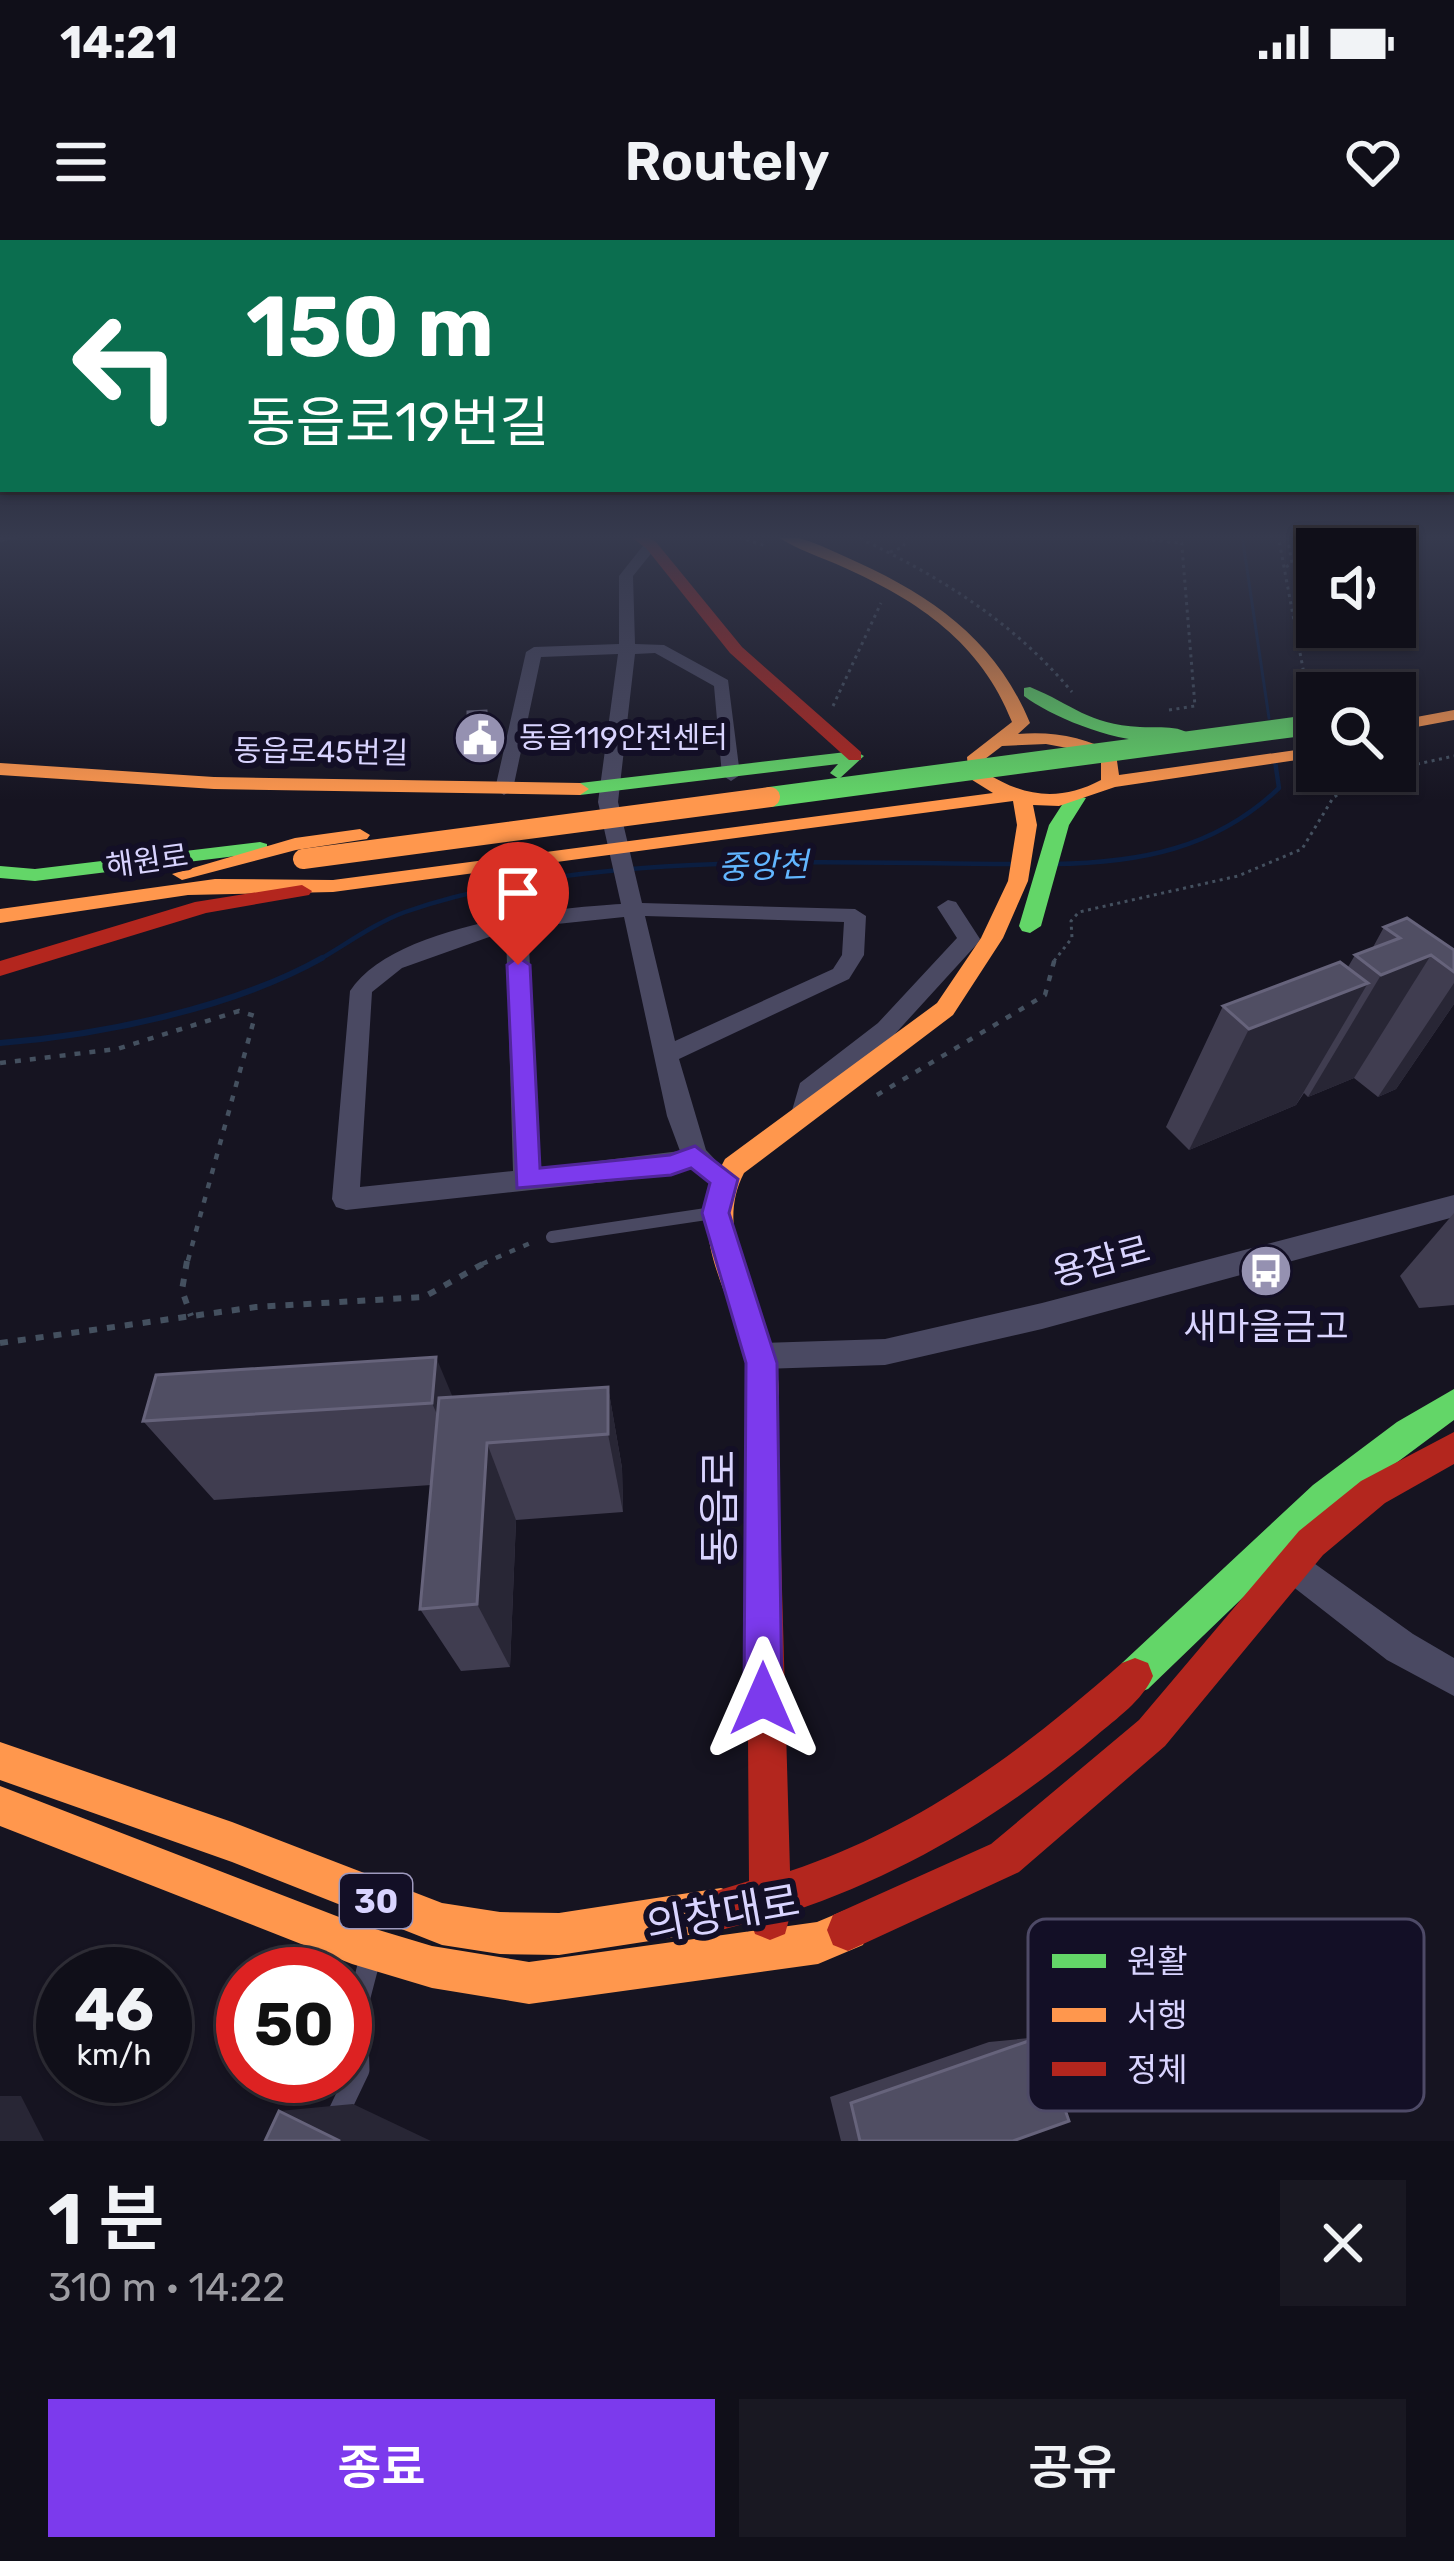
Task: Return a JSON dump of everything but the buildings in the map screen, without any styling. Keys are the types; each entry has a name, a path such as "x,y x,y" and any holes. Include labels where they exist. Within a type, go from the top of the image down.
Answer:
{"main road":[{"path":"714,624 736,650 821,724 854,766"},
{"path":"301,858 608,796 989,755 1021,724 1020,709 980,651 949,624"},
{"path":"970,624 1030,692 1068,723 1096,731 1296,714"},
{"path":"1030,692 1039,714 1060,736 1090,745 1110,758 1110,782"},
{"path":"1416,711 1454,692"},
{"path":"1416,714 1454,703"},
{"path":"1416,718 1454,715"},
{"path":"1090,745 1172,722"},
{"path":"1416,722 1454,730"},
{"path":"301,858 1296,727"},
{"path":"854,766 989,755 1060,736"},
{"path":"0,872 35,875 301,858 1296,740"},
{"path":"989,755 993,790 1020,807"},
{"path":"0,969 203,907 962,803 1020,807 1076,798 1110,782 1296,755"},
{"name":"동읍로45번길","path":"0,769 214,783 608,796 731,775 854,766"},
{"path":"716,1213 724,1179 863,1071 957,1021 994,986 1076,798"},
{"path":"1019,920 1020,807"},
{"name":"해원로","path":"0,916 301,858"},
{"path":"180,882 333,886"},
{"name":"해원로","path":"0,899 180,882"},
{"name":"동읍로","path":"716,1213 761,1356 771,1948"},
{"name":"의창대로","path":"0,1762 265,1854 443,1925 523,1935 607,1932 769,1899 847,1876 958,1818 1029,1772 1119,1692 1265,1542 1342,1472 1454,1403"},
{"name":"의창대로","path":"372,1949 432,1967 529,1983 610,1976 818,1942 1005,1858 1152,1733 1290,1563 1372,1492 1454,1447"},
{"name":"의창대로","path":"0,1806 367,1947"}],"street":[{"path":"627,624 608,796 680,1116 695,1156 724,1179"},
{"path":"504,789 534,652 658,648 722,684 731,775"},
{"path":"669,1054 841,974 853,955 854,916 631,905 472,928 372,972 361,991 346,1199 671,1165 695,1156"},
{"path":"804,1114 809,1089 886,1029 969,938 948,907"},
{"path":"517,922 527,1180"},
{"name":"용잠로","path":"761,1356 885,1352 1064,1311 1454,1206"},
{"path":"1290,1563 1400,1647 1454,1678"}],"lane":[{"path":"551,1237 716,1213"},
{"path":"325,2141 343,2103"}],"path":[{"path":"821,724 871,624"},
{"path":"1007,624 1048,661 1076,697"},
{"path":"1172,722 1195,706 1188,624"},
{"path":"1294,624 1304,672"},
{"path":"1416,764 1454,756"},
{"path":"866,1103 948,1048 1045,994 1055,958 1072,938 1071,921 1079,912 1238,875 1302,850 1333,798 1342,792"},
{"path":"0,1063 117,1049 238,1011 255,1016 194,1229 182,1290 191,1316"},
{"path":"0,1343 191,1316 424,1297 515,1246 551,1237"}],"waterway":[{"name":"중앙천","path":"1255,624 1269,718"},
{"path":"1053,864 1145,856 1202,839 1254,809 1279,788 1275,761"},
{"path":"321,958 405,912 549,878 707,864 1016,864"},
{"name":"중앙천","path":"0,1043 123,1026 208,1005 321,958"},
{"name":"중앙천","path":"317,961 321,958"}],"traffic: fast":[{"path":"1030,692 1064,715 1100,727 1179,733"},
{"path":"770,797 1296,727"},
{"path":"580,789 855,756"},
{"path":"839,773 855,756"},
{"path":"1030,926 1059,825 1076,798"},
{"path":"0,872 35,875 260,848"},
{"path":"1135,1676 1325,1496 1454,1403"}],"traffic: slow":[{"path":"951,624 984,655 1006,686 1021,723 976,757 976,774 1008,793 1042,801 1076,797 1110,782 1110,758 1085,746 1046,738 1005,741"},
{"path":"1416,722 1454,715"},
{"path":"1110,782 1296,755"},
{"path":"0,769 214,783 580,789"},
{"path":"183,889 333,886 1011,796"},
{"path":"303,859 770,797"},
{"path":"762,1448 761,1363 721,1237 722,1188 734,1166 945,1009 992,938 1018,881 1027,825 1022,799"},
{"path":"182,874 295,844 360,835"},
{"path":"0,916 215,885"},
{"path":"0,1761 232,1842 442,1924 500,1933 559,1934 721,1909"},
{"path":"0,1806 352,1943 432,1967 529,1983 818,1943 848,1930"}],"traffic: jam":[{"path":"715,624 736,650 855,756"},
{"path":"0,969 203,907 302,891"},
{"path":"848,1930 1005,1858 1152,1733 1311,1543 1373,1492 1454,1447"},
{"path":"762,1448 770,1919"},
{"path":"721,1909 841,1874 945,1824 1041,1757 1135,1676"}],"place":[{"name":"동읍119안전센터","path":"480,738"},
{"name":"새마을금고","path":"1266,1271"}],"route":[{"path":"518,965 527,1180 671,1165 695,1156 724,1179 716,1213 759,1341 761,1363 763,1699"}]}
